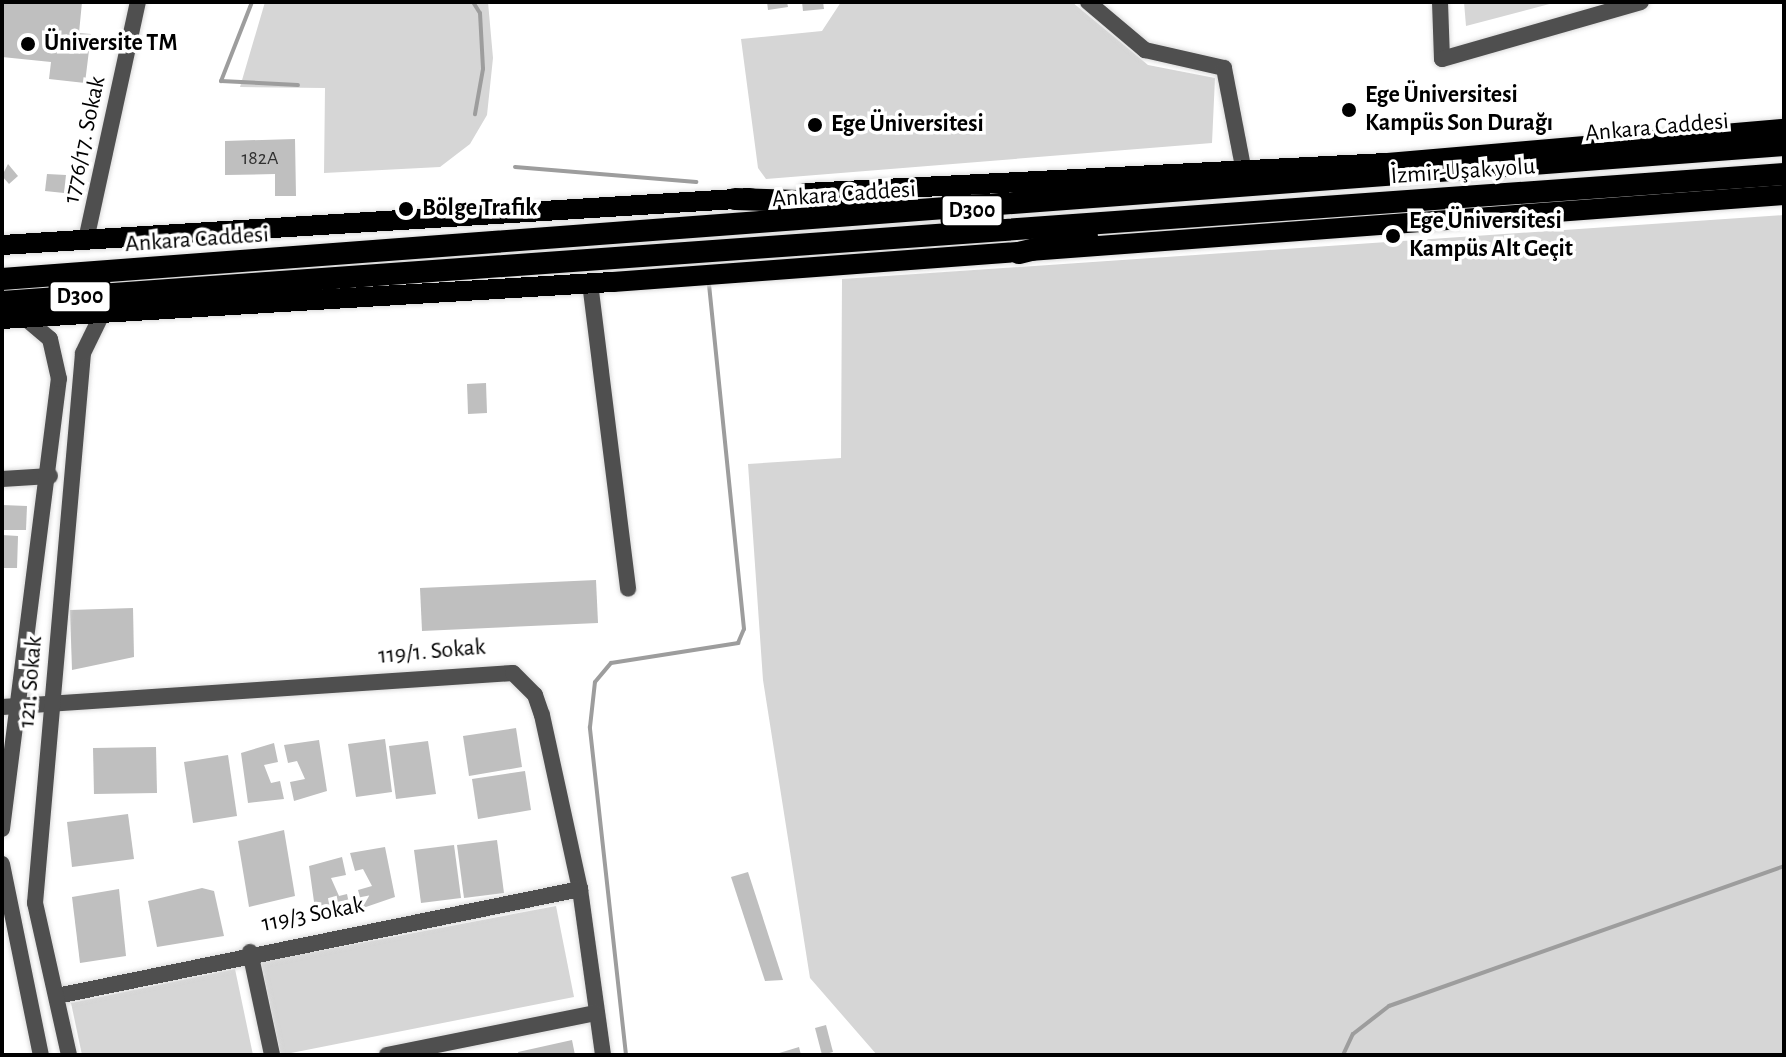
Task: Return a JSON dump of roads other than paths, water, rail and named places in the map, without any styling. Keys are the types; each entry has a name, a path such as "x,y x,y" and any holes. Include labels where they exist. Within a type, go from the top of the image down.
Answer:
{"highway":[{"path":"1717,149 1784,130"},
{"name":"Ankara Caddesi","path":"2,279 1019,208 1784,145"},
{"name":"İzmir-Uşak yolu","path":"1146,221 1784,174"},
{"path":"1696,180 1784,187"},
{"path":"735,199 1019,208"},
{"path":"1019,253 1146,221"},
{"name":"Ankara Caddesi","path":"2,302 1146,221"}],"main road":[{"name":"Ankara Caddesi","path":"2,245 735,199 1244,172 1784,130"},
{"path":"2,319 590,283 1784,195"}],"street":[{"name":"1776/17. Sokak","path":"86,240 138,2"},
{"path":"1088,2 1145,50 1224,68 1244,172"},
{"path":"1440,2 1442,59 1641,2"},
{"path":"590,283 628,589"},
{"name":"121. Sokak","path":"69,1055 35,903 83,353 102,314"},
{"name":"121. Sokak","path":"2,829 10,707 50,476 57,355 24,317"},
{"path":"2,479 50,476"},
{"name":"119/1. Sokak","path":"53,707 513,673 535,695 542,715 580,889 603,1055"},
{"path":"10,707 53,707"},
{"path":"2,866 6,908 41,1055"},
{"name":"119/3 Sokak","path":"57,996 250,952 580,889"},
{"path":"6,908 35,903"},
{"path":"250,952 272,1055"},
{"path":"387,1055 596,1013"}],"waterway":[{"path":"252,2 221,81 298,85"},
{"path":"473,2 480,13 483,69 475,114"},
{"path":"515,167 696,182"},
{"path":"626,1055 590,727 595,682 611,663 738,643 744,629 709,282"},
{"path":"1343,1055 1353,1034 1389,1006 1784,866"}],"place":[{"name":"Üniversite TM","path":"28,44"},
{"name":"Ege Üniversitesi Kampüs Son Durağı","path":"1349,110"},
{"name":"Ege Üniversitesi","path":"815,125"},
{"name":"Bölge Trafik","path":"406,209"},
{"name":"Ege Üniversitesi Kampüs Alt Geçit","path":"1393,236"}]}
